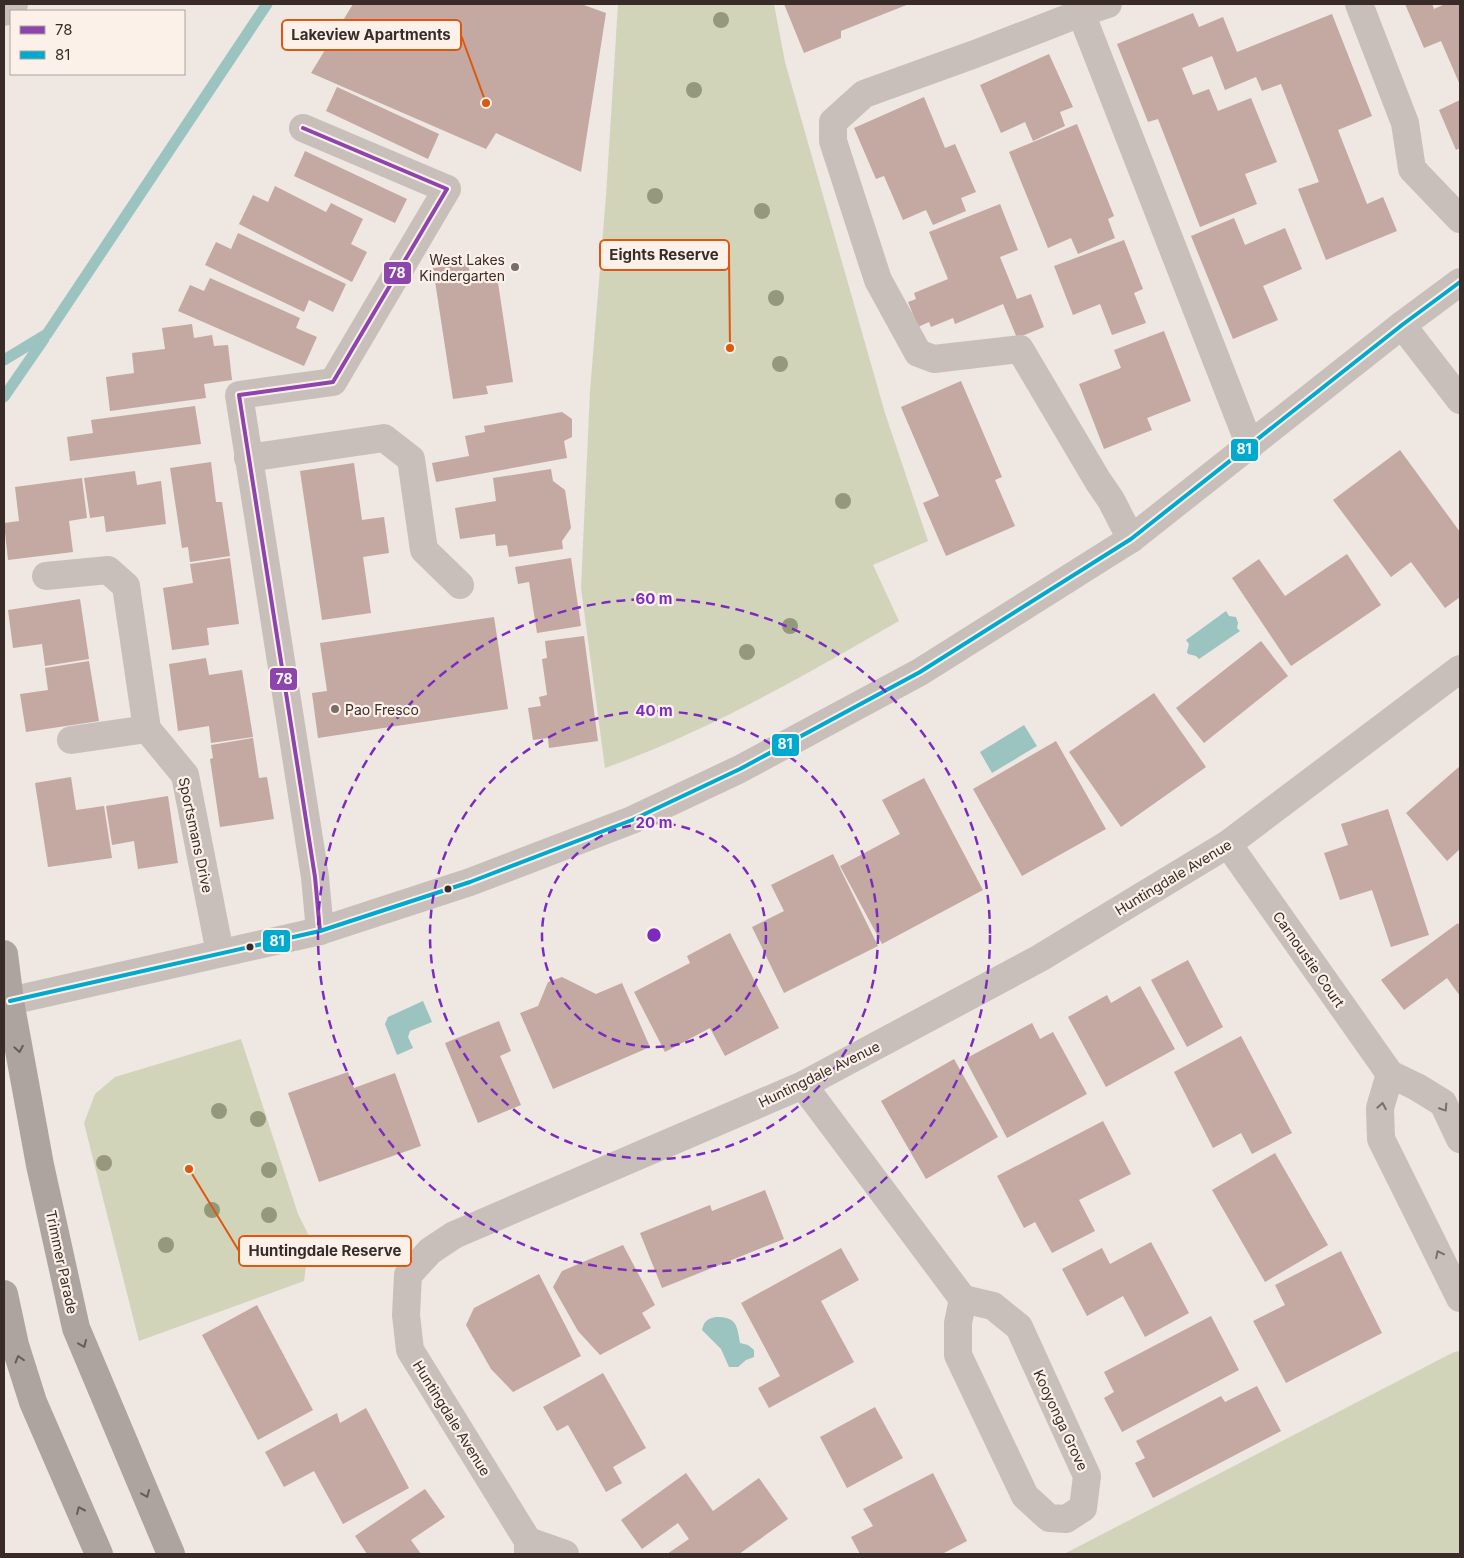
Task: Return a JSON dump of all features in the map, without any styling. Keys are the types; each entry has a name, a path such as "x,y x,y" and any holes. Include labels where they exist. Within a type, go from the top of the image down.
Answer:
{"main road":[{"name":"Trimmer Parade","path":"4,954 6,1003 76,1328 171,1554"},
{"path":"4,1294 15,1345 33,1402 99,1554"}],"street":[{"path":"4,12 14,4"},
{"path":"1108,4 864,94 833,122 833,142 878,280 918,353 934,359 1020,349 1111,500 1131,539"},
{"path":"1359,4 1405,122 1412,169 1460,219"},
{"path":"1081,13 1250,446"},
{"path":"303,128 447,189 333,382 239,395 315,877 320,931"},
{"path":"6,1003 320,931 470,882 632,820 740,769 920,672 1131,539 1402,324 1460,282"},
{"path":"1402,324 1460,400"},
{"path":"248,458 384,438 411,459 424,550 460,585"},
{"path":"46,576 108,570 126,586 147,729 71,740"},
{"name":"Huntingdale Avenue","path":"565,1554 528,1548 410,1350 406,1315 408,1275 430,1251 454,1235 803,1085 1040,958 1228,844 1460,669"},
{"name":"Sportsmans Drive","path":"147,729 185,775 220,953"},
{"name":"Carnoustie Court","path":"1228,844 1390,1074 1417,1087 1443,1103 1460,1139"},
{"path":"1390,1074 1380,1108 1381,1139 1460,1298"},
{"path":"803,1085 963,1299"},
{"name":"Kooyonga Grove","path":"963,1299 993,1306 1019,1327 1087,1476 1083,1508 1066,1519 1049,1518 1025,1496 958,1355 958,1323 963,1299"}],"green space":[{"path":"618,4 774,4 785,62 885,413 928,541 873,565 899,621 792,682 718,720 643,754 605,768 581,588 590,391 606,196"},
{"path":"241,1039 298,1214 310,1238 304,1281 139,1341 84,1123 95,1094 115,1077"},
{"path":"1460,1351 1460,1554 1064,1554 1454,1352"}],"water":[{"path":"1226,611 1229,616 1236,617 1237,628 1240,631 1199,659 1188,654 1189,644 1186,640"},
{"path":"1024,725 1037,746 992,773 980,752"},
{"path":"423,1001 432,1022 410,1031 408,1037 413,1048 397,1055 385,1024 388,1017"},
{"path":"716,1317 732,1320 738,1331 740,1343 748,1345 754,1350 754,1357 746,1360 738,1367 729,1367 721,1349 702,1330 706,1321"}],"building":[{"path":"353,4 581,4 606,13 581,172 496,133 486,149 311,73"},
{"path":"784,4 909,4 841,31 841,38 804,53"},
{"path":"1405,4 1432,4 1434,9 1445,4 1460,4 1460,85 1441,41 1424,48"},
{"path":"1193,13 1199,27 1223,17 1237,52 1332,14 1372,116 1338,130 1367,204 1383,197 1397,231 1326,260 1298,189 1319,182 1281,84 1262,91 1256,77 1225,90 1212,56 1182,68 1193,95 1209,89 1218,111 1251,98 1277,162 1245,174 1257,204 1200,227 1158,119 1148,122 1117,44"},
{"path":"1049,54 1073,107 1060,112 1065,126 1033,141 1025,122 1001,133 980,85"},
{"path":"337,87 439,134 428,159 326,111"},
{"path":"924,97 945,148 955,144 976,192 961,198 966,211 933,225 926,210 903,220 884,176 876,179 854,128"},
{"path":"1460,100 1460,148 1456,150 1439,110"},
{"path":"1077,124 1114,216 1108,219 1115,238 1078,254 1071,238 1048,248 1009,152"},
{"path":"305,151 407,199 395,223 294,176"},
{"path":"275,186 326,212 331,203 363,219 351,244 367,252 352,282 239,224 253,195 268,202"},
{"path":"1000,204 1018,250 1000,257 1017,299 1031,294 1044,327 1017,338 1003,304 955,324 953,318 931,327 929,322 918,327 908,302 916,299 914,293 948,279 929,232"},
{"path":"1234,218 1245,245 1285,228 1302,269 1263,286 1278,320 1233,339 1191,236"},
{"path":"238,233 346,284 333,312 309,300 304,312 205,265 216,242 231,249"},
{"path":"1124,240 1143,289 1134,293 1146,323 1112,335 1100,304 1073,315 1054,266"},
{"path":"468,263 471,280 497,276 513,382 486,386 488,394 453,399 433,268"},
{"path":"210,278 300,318 296,328 317,337 304,366 178,311 190,285 204,291"},
{"path":"192,324 194,338 212,335 214,346 228,345 232,380 204,384 206,398 110,411 106,377 134,373 132,353 165,349 162,328"},
{"path":"1164,331 1191,401 1147,418 1152,430 1104,449 1079,384 1121,368 1114,350"},
{"path":"961,381 1002,477 995,480 1015,526 946,556 923,503 939,496 901,407"},
{"path":"195,406 201,444 70,461 67,437 93,433 91,420"},
{"path":"562,412 572,419 572,437 564,441 567,458 436,482 432,463 469,456 465,436 485,432 484,426"},
{"path":"1400,450 1460,532 1460,597 1445,608 1411,562 1391,577 1333,500"},
{"path":"211,462 216,502 222,502 230,556 190,562 188,547 182,548 170,468"},
{"path":"354,463 362,520 384,517 389,553 363,557 371,613 322,620 300,471"},
{"path":"551,469 553,481 565,490 571,528 562,541 563,549 509,557 507,545 496,546 495,534 460,539 455,508 496,501 493,478"},
{"path":"135,471 137,485 161,481 166,524 106,532 104,516 90,518 84,478"},
{"path":"82,478 87,518 69,521 73,552 8,560 4,523 19,521 15,487"},
{"path":"1347,554 1381,605 1291,666 1232,578 1259,559 1285,596"},
{"path":"230,558 239,624 207,628 209,645 172,650 163,588 193,583 190,564"},
{"path":"571,558 581,626 537,633 529,582 518,584 515,567"},
{"path":"80,599 89,659 45,666 42,644 13,648 8,610"},
{"path":"494,617 508,709 318,738 312,693 327,691 320,643"},
{"path":"584,636 598,741 549,748 548,738 533,740 528,708 541,706 539,697 547,695 542,659 547,658 545,641"},
{"path":"1261,641 1288,676 1204,743 1176,708"},
{"path":"206,658 209,675 242,670 253,737 211,743 209,726 178,731 169,664"},
{"path":"89,661 99,721 26,732 20,694 48,690 45,668"},
{"path":"1154,693 1206,767 1121,827 1069,752"},
{"path":"253,738 259,778 267,777 274,819 220,827 210,759 213,758 211,745"},
{"path":"1056,741 1106,829 1022,876 973,789"},
{"path":"1460,766 1460,849 1447,861 1406,813"},
{"path":"71,777 76,810 104,806 112,858 48,867 35,783"},
{"path":"924,778 983,890 882,944 840,866 900,834 882,800"},
{"path":"168,796 178,863 138,869 134,841 112,845 106,806"},
{"path":"1388,809 1429,935 1391,947 1372,890 1340,900 1324,853 1348,845 1341,824"},
{"path":"833,854 878,946 784,993 752,927 784,911 771,885"},
{"path":"1458,923 1460,927 1460,996 1447,978 1404,1010 1381,980"},
{"path":"730,933 779,1028 725,1056 710,1028 665,1052 634,992 690,963 687,956"},
{"path":"1188,960 1223,1027 1187,1047 1151,980"},
{"path":"562,977 596,994 622,983 650,1047 553,1089 520,1013 538,1006 548,982"},
{"path":"1140,986 1175,1049 1106,1087 1068,1017 1107,995 1111,1003"},
{"path":"499,1021 511,1051 500,1056 521,1105 478,1123 445,1043"},
{"path":"1032,1023 1040,1039 1053,1032 1087,1094 1007,1138 965,1059"},
{"path":"1241,1036 1292,1133 1252,1154 1241,1133 1213,1148 1174,1072"},
{"path":"954,1059 998,1137 926,1179 881,1101"},
{"path":"348,1072 354,1088 395,1073 421,1146 319,1182 288,1093"},
{"path":"1103,1121 1131,1174 1079,1200 1095,1231 1052,1253 1035,1222 1024,1228 997,1176"},
{"path":"1275,1153 1328,1245 1265,1282 1212,1190"},
{"path":"765,1190 784,1239 662,1288 640,1233 710,1205 712,1211"},
{"path":"1151,1242 1189,1313 1145,1337 1123,1296 1087,1316 1062,1269 1102,1248 1110,1264"},
{"path":"623,1245 655,1305 642,1313 651,1328 600,1355 578,1331 553,1287 562,1271"},
{"path":"841,1248 859,1280 821,1301 854,1362 769,1408 758,1388 780,1376 741,1303"},
{"path":"1341,1251 1382,1333 1286,1383 1253,1321 1285,1305 1275,1285"},
{"path":"539,1274 581,1356 513,1392 491,1369 466,1325 474,1308"},
{"path":"257,1305 313,1410 258,1440 202,1335"},
{"path":"1211,1316 1239,1370 1122,1432 1104,1398 1114,1392 1104,1372"},
{"path":"603,1373 646,1448 613,1467 622,1483 606,1492 568,1425 557,1431 543,1407"},
{"path":"1257,1386 1281,1431 1153,1498 1135,1463 1145,1458 1136,1441 1221,1396 1225,1402"},
{"path":"875,1407 903,1458 847,1488 820,1437"},
{"path":"366,1408 409,1488 343,1524 314,1471 284,1487 265,1452 337,1413 340,1423"},
{"path":"686,1473 713,1511 759,1478 788,1519 739,1554 667,1554 689,1539 678,1523 642,1549 621,1520"},
{"path":"933,1473 967,1541 942,1554 860,1554 851,1537 873,1526 863,1509"},
{"path":"425,1489 445,1517 411,1540 421,1554 367,1554 355,1536"}],"waterway":[{"path":"4,360 47,334 267,4"},
{"path":"4,397 44,339"}],"transit line":[{"name":"78","path":"303,128 447,189 333,382 239,395 315,877 320,931"},
{"name":"81","path":"10,1001 320,931 470,882 632,820 740,769 920,672 1131,539 1402,325 1460,282"}],"place":[{"name":"Lakeview Apartments","path":"486,103"},
{"name":"West Lakes Kindergarten","path":"515,267"},
{"name":"Eights Reserve","path":"730,348"},
{"name":"Pao Fresco","path":"335,709"},
{"name":"Huntingdale Reserve","path":"189,1169"}]}
